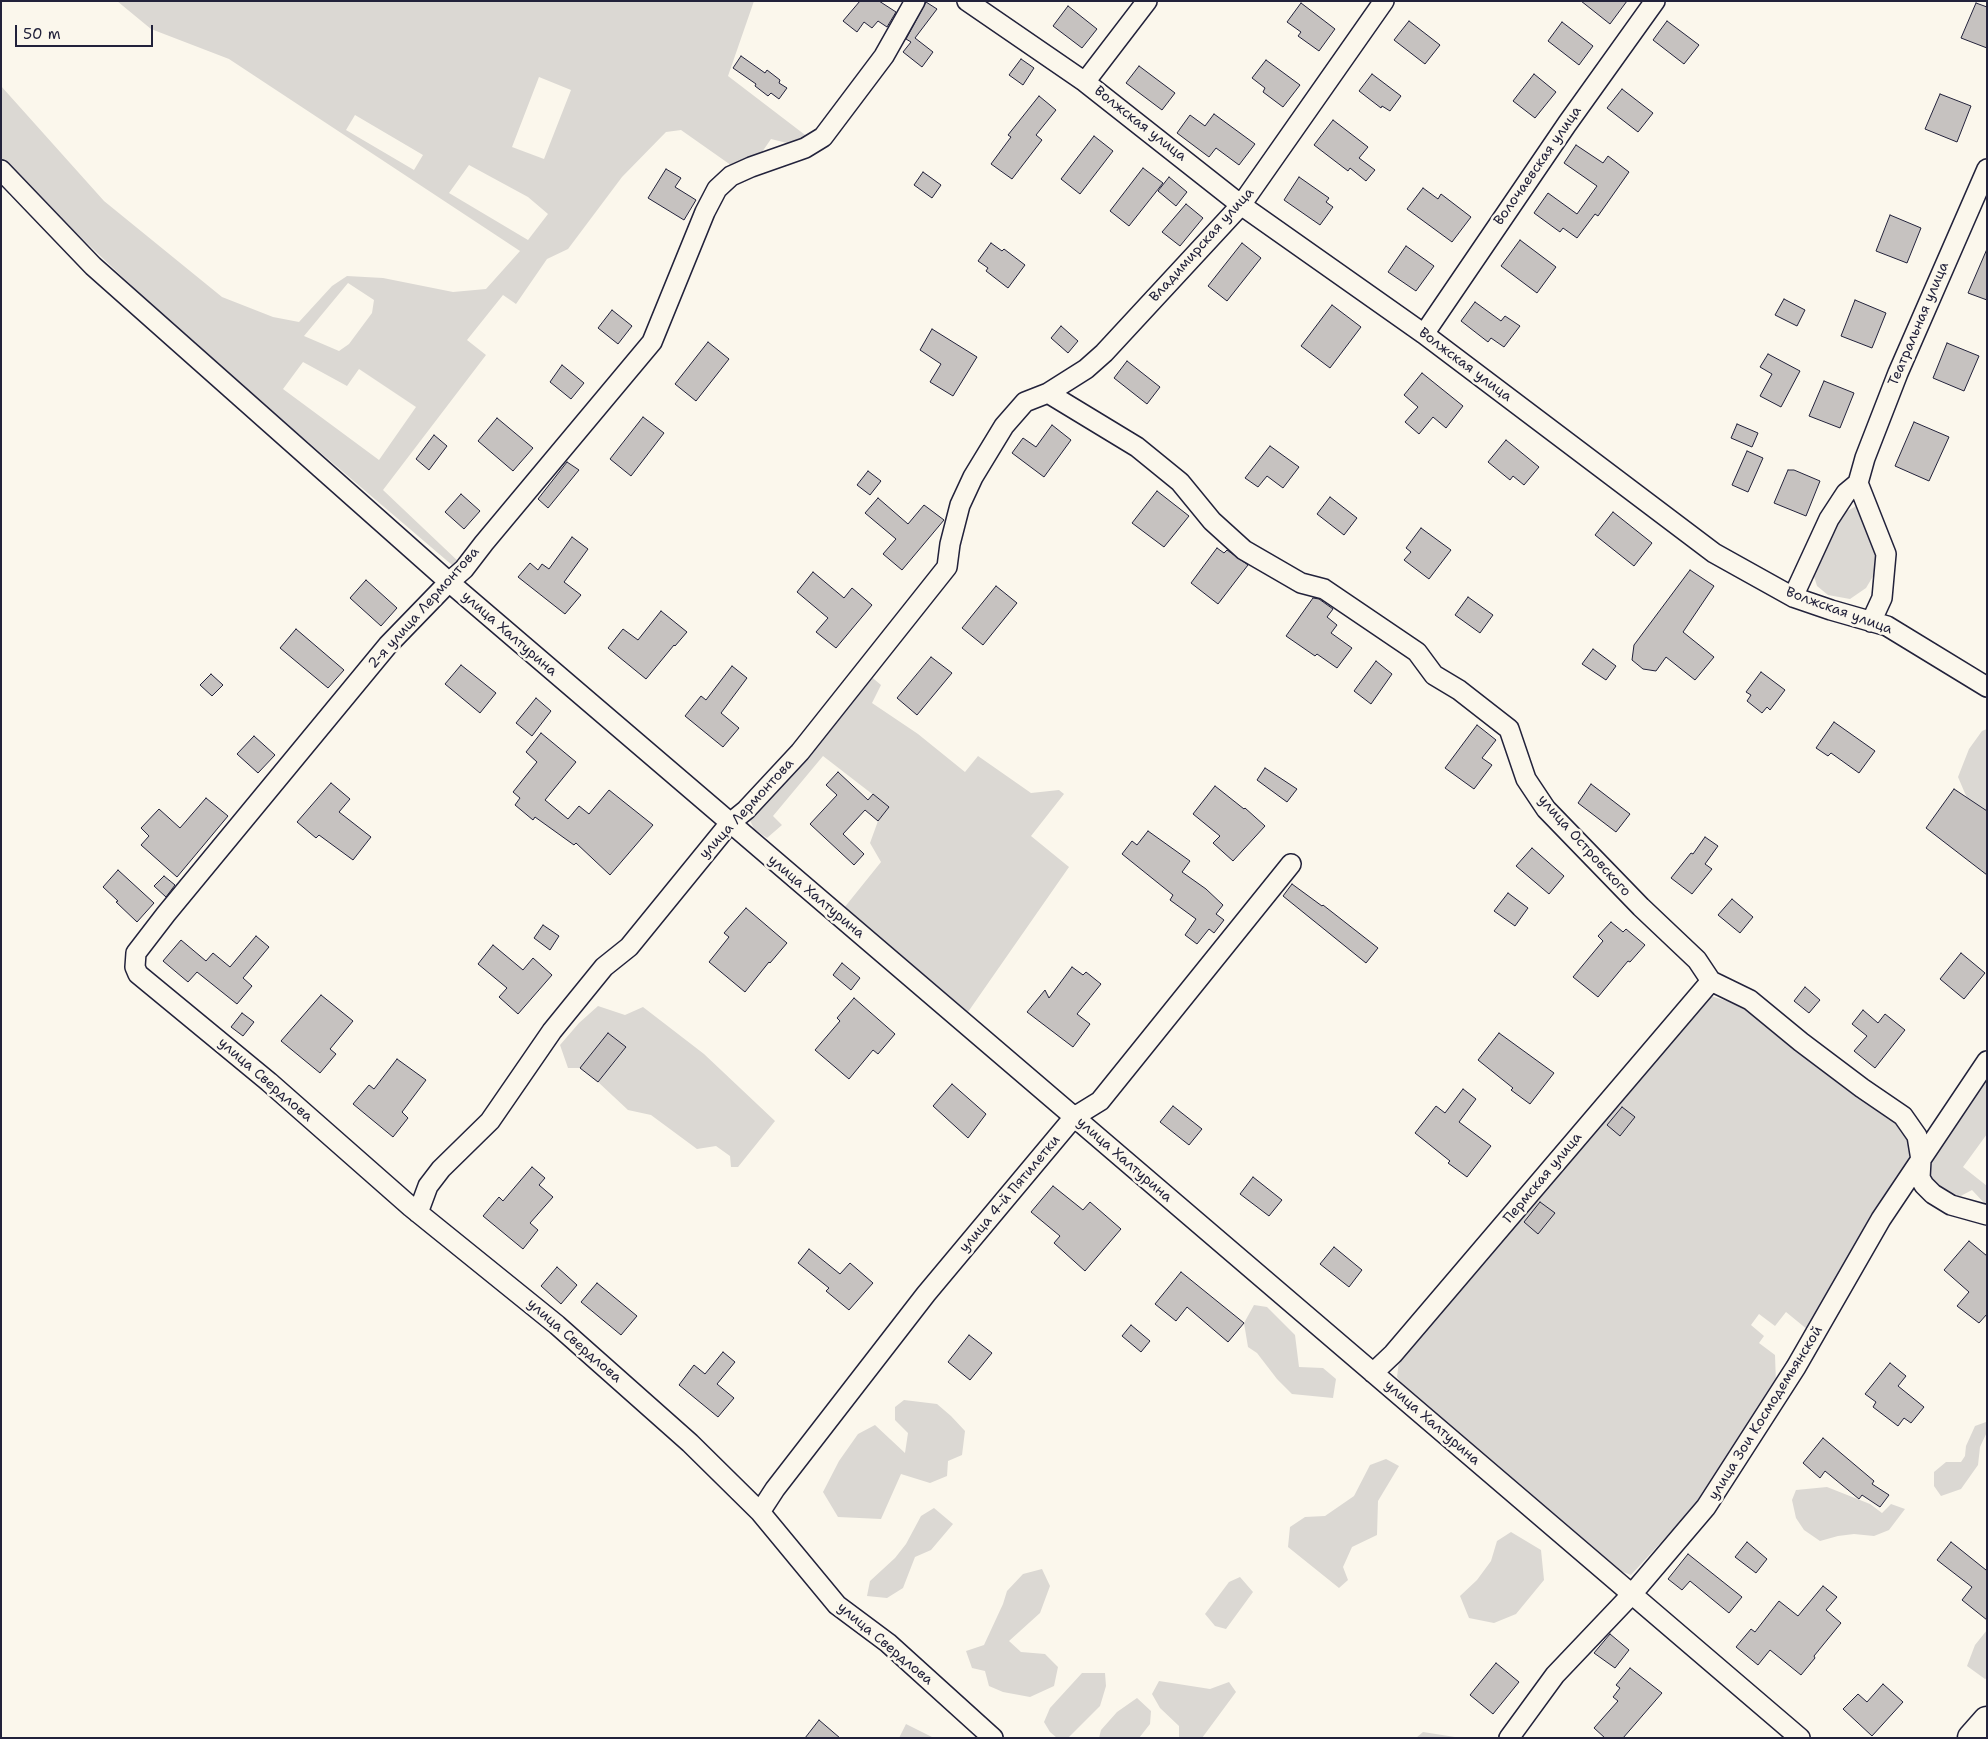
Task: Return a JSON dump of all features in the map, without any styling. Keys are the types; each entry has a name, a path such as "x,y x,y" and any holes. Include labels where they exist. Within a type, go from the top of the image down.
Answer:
{"street":[{"name":"2-я улица Лермонтова","path":"135,967 136,953 166,914 388,646 449,582 464,569 652,342 705,212 717,189 732,176 805,148 823,137 884,56 914,1"},
{"name":"Волжская улица","path":"966,1 1086,82 1241,205 1424,334 1714,553 1793,597 1887,626 1987,687"},
{"path":"1086,82 1147,1"},
{"name":"Владимирская улица","path":"1048,393 1086,369 1104,353 1241,205 1384,1"},
{"name":"Волочаевская улица","path":"1424,334 1567,124 1656,1"},
{"name":"Театральная улица","path":"1793,597 1829,519 1846,493 1858,482 1864,458 1898,374 1987,169"},
{"name":"улица Халтурина","path":"1,170 94,266 449,582 1800,1738"},
{"name":"улица Лермонтова","path":"418,1213 428,1186 441,1169 490,1121 552,1032 604,967 629,947 730,823 746,810 800,752 947,566 950,544 960,504 973,477 1004,426 1026,402 1048,393"},
{"name":"улица Островского","path":"1048,393 1137,447 1180,482 1212,522 1244,550 1301,583 1324,590 1417,652 1434,675 1459,690 1509,729 1526,779 1546,808 1641,907 1698,960 1711,981"},
{"path":"1858,482 1886,554 1882,598 1871,622"},
{"name":"улица 4-й Пятилетки","path":"760,1512 775,1489 926,1294 1074,1117 1100,1101 1291,864"},
{"name":"улица Свердлова","path":"135,967 138,974 270,1082 418,1213 557,1325 690,1443 760,1512 837,1605 888,1643 993,1738"},
{"path":"1711,981 1750,1000 1808,1048 1903,1116 1917,1136 1921,1160 1920,1178 1924,1185 1933,1194 1951,1205 1987,1215"},
{"name":"Пермская улица","path":"1373,1373 1394,1354 1711,981"},
{"name":"улица Зои Космодемьянской","path":"1509,1738 1555,1675 1632,1594 1706,1507 1796,1367 1881,1220 1987,1061"}],"shaded area":[{"path":"117,1 754,1 728,76 813,141 791,144 771,139 760,155 735,168 681,130 666,132 622,177 568,249 547,259 516,304 503,295 467,340 486,355 383,490 460,563 452,565 191,342 14,174 1,160 1,86 104,201 222,297 273,317 299,322 332,286 347,276 383,278 453,292 486,289 520,251 229,59 151,29","holes":["539,77 571,90 544,159 512,147","355,115 423,155 414,170 346,130","469,165 528,197 548,214 528,240 449,193","348,283 374,300 372,313 349,344 339,351 304,336","303,362 347,386 359,369 416,407 379,460 283,389"]},
{"path":"1860,504 1869,516 1878,568 1866,588 1850,599 1828,595 1817,586 1813,573 1838,516"},
{"path":"868,674 881,685 872,703 918,734 965,772 978,756 1031,793 1059,790 1064,794 1031,836 1069,867 968,1012 844,908 881,862 870,843 878,821 889,807 823,756 773,816 782,825 767,838 754,829 748,816"},
{"path":"1987,729 1987,811 1967,798 1958,777 1969,749 1982,731"},
{"path":"1711,996 1746,1007 1899,1122 1911,1150 1906,1178 1808,1330 1786,1312 1775,1326 1759,1314 1751,1325 1764,1336 1759,1343 1775,1355 1776,1384 1695,1509 1687,1514 1631,1575 1618,1570 1405,1389 1397,1377 1399,1361 1692,1013"},
{"path":"598,1006 625,1015 643,1007 704,1054 775,1121 738,1167 731,1167 730,1156 716,1146 697,1149 651,1115 628,1110 598,1082 626,1048 609,1033 580,1068 568,1068 560,1045 579,1023"},
{"path":"1987,1074 1987,1134 1963,1167 1987,1186 1987,1206 1972,1190 1955,1199 1936,1191 1924,1169"},
{"path":"1254,1305 1267,1307 1295,1335 1299,1367 1323,1368 1336,1379 1333,1398 1292,1394 1277,1379 1257,1353 1248,1347 1244,1323"},
{"path":"904,1400 937,1404 951,1416 965,1431 962,1455 948,1461 947,1476 930,1483 901,1474 881,1519 838,1517 823,1492 839,1461 858,1434 875,1425 905,1453 908,1433 895,1420 895,1407"},
{"path":"1986,1422 1987,1432 1980,1447 1978,1465 1961,1489 1941,1496 1934,1486 1934,1472 1946,1462 1961,1462 1965,1456 1966,1446 1975,1426"},
{"path":"1386,1459 1399,1466 1378,1501 1377,1535 1352,1547 1343,1567 1348,1580 1339,1588 1288,1547 1290,1527 1305,1517 1325,1516 1354,1496 1370,1465"},
{"path":"1827,1487 1870,1504 1882,1513 1891,1504 1905,1509 1889,1530 1874,1536 1854,1534 1820,1541 1804,1530 1796,1518 1792,1500 1796,1490"},
{"path":"934,1508 953,1524 931,1550 915,1557 903,1588 887,1598 867,1596 870,1581 895,1558 906,1544 921,1516"},
{"path":"1511,1532 1541,1550 1544,1580 1516,1614 1494,1623 1469,1618 1460,1596 1477,1580 1491,1561 1497,1541"},
{"path":"1042,1569 1050,1586 1040,1613 1009,1641 1021,1652 1045,1654 1058,1667 1054,1686 1030,1697 1003,1692 989,1686 985,1671 972,1668 966,1651 984,1645 1007,1591 1023,1574"},
{"path":"1240,1577 1253,1592 1226,1629 1215,1626 1205,1614 1229,1582"},
{"path":"1987,1630 1987,1678 1985,1679 1967,1666 1975,1645"},
{"path":"1082,1673 1105,1673 1106,1686 1100,1706 1068,1738 1057,1738 1050,1732 1044,1722 1050,1708"},
{"path":"1159,1681 1210,1689 1229,1682 1236,1692 1202,1738 1179,1738 1179,1726 1160,1708 1152,1694"},
{"path":"1137,1698 1151,1711 1150,1724 1139,1738 1099,1738 1101,1730 1117,1712"},
{"path":"906,1724 934,1738 899,1738"},
{"path":"1423,1732 1455,1737 1455,1738 1416,1738"}],"building":[{"path":"860,1 879,1 896,12 887,27 878,21 872,28 864,22 857,32 843,21"},
{"path":"1581,1 1627,1 1610,24"},
{"path":"926,2 937,9 915,38 933,52 922,67 903,52 911,42 906,39"},
{"path":"1301,3 1335,29 1319,51 1298,36 1301,32 1287,22"},
{"path":"1976,3 1987,7 1987,48 1961,38"},
{"path":"1068,6 1097,29 1082,48 1053,26"},
{"path":"1409,21 1440,45 1425,64 1394,40"},
{"path":"1667,21 1699,45 1684,64 1653,40"},
{"path":"1562,22 1593,46 1579,65 1548,41"},
{"path":"741,56 765,73 767,70 780,80 779,83 787,88 779,99 771,93 768,96 755,86 756,84 733,68"},
{"path":"1021,59 1034,68 1023,85 1009,75"},
{"path":"1266,60 1300,85 1283,107 1263,92 1265,88 1252,78"},
{"path":"1139,66 1175,93 1162,110 1126,83"},
{"path":"1372,74 1401,96 1390,111 1382,106 1381,108 1359,91"},
{"path":"1534,74 1556,92 1535,118 1513,101"},
{"path":"1622,89 1653,113 1638,132 1607,108"},
{"path":"1940,94 1971,106 1957,142 1925,129"},
{"path":"1039,96 1056,110 1036,135 1042,140 1012,179 991,164 1011,137 1008,135"},
{"path":"1214,114 1255,144 1239,165 1216,148 1209,157 1177,133 1190,115 1205,126"},
{"path":"1333,120 1368,147 1359,158 1375,170 1366,181 1350,168 1348,171 1314,145"},
{"path":"1094,136 1113,151 1080,194 1061,179"},
{"path":"1576,145 1603,163 1608,156 1629,172 1598,216 1595,214 1577,238 1563,228 1560,232 1534,213 1548,193 1577,214 1597,186 1564,163"},
{"path":"1143,168 1163,183 1129,226 1110,211"},
{"path":"666,169 681,178 675,187 696,200 684,220 648,198"},
{"path":"923,172 941,185 932,198 914,185"},
{"path":"1169,177 1187,192 1176,206 1158,191"},
{"path":"1299,177 1329,198 1326,202 1333,207 1320,225 1284,200"},
{"path":"1423,188 1438,199 1441,194 1471,217 1452,242 1407,209"},
{"path":"1186,204 1203,218 1180,246 1162,232"},
{"path":"1890,215 1921,228 1907,263 1876,251"},
{"path":"1520,240 1556,267 1537,293 1501,266"},
{"path":"991,243 1002,251 1004,249 1025,265 1008,288 986,271 988,268 978,261"},
{"path":"1242,243 1261,258 1227,301 1208,286"},
{"path":"1406,246 1434,266 1416,291 1388,272"},
{"path":"1987,249 1987,300 1968,293"},
{"path":"1784,299 1805,310 1797,326 1775,315"},
{"path":"1855,300 1886,313 1872,348 1841,336"},
{"path":"1475,302 1501,321 1505,316 1520,326 1504,347 1491,338 1488,342 1461,321"},
{"path":"1332,305 1361,327 1330,368 1301,346"},
{"path":"612,310 632,326 618,344 598,328"},
{"path":"1061,326 1078,341 1068,353 1051,338"},
{"path":"932,329 977,357 953,396 930,382 941,364 920,350"},
{"path":"708,342 729,359 696,401 675,384"},
{"path":"1947,343 1979,356 1964,391 1933,378"},
{"path":"1768,354 1800,371 1781,407 1760,396 1772,374 1760,367"},
{"path":"1127,361 1160,387 1147,404 1114,378"},
{"path":"562,365 584,383 571,399 550,382"},
{"path":"1422,373 1463,406 1446,428 1433,417 1419,434 1405,422 1418,407 1404,395"},
{"path":"1824,381 1854,393 1840,428 1809,416"},
{"path":"643,417 664,433 631,476 610,459"},
{"path":"497,418 533,448 513,471 478,441"},
{"path":"1914,422 1949,437 1929,481 1895,466"},
{"path":"1737,424 1758,433 1752,447 1731,438"},
{"path":"1052,425 1071,440 1044,477 1012,453 1023,438 1036,447"},
{"path":"434,435 447,446 429,470 416,459"},
{"path":"1506,440 1539,467 1524,485 1513,476 1510,480 1488,462"},
{"path":"1270,446 1299,467 1283,488 1267,476 1258,487 1245,478"},
{"path":"1747,451 1763,458 1748,492 1732,485"},
{"path":"567,462 579,470 548,508 538,499"},
{"path":"1788,470 1794,470 1820,481 1806,516 1774,503"},
{"path":"868,471 881,481 870,495 857,485"},
{"path":"1157,491 1189,516 1164,547 1132,523"},
{"path":"461,494 480,511 464,529 445,512"},
{"path":"1330,497 1357,518 1344,535 1317,514"},
{"path":"878,498 908,524 924,505 944,520 902,570 883,554 896,539 865,513"},
{"path":"1613,512 1652,543 1634,566 1595,535"},
{"path":"1421,528 1451,550 1429,579 1404,560 1411,552 1406,548"},
{"path":"572,537 588,549 564,582 581,595 565,614 518,577 530,563 538,570 542,564 549,569"},
{"path":"1217,548 1224,553 1227,550 1248,565 1218,604 1191,583"},
{"path":"1690,570 1714,586 1683,632 1714,657 1695,680 1666,657 1656,671 1643,669 1632,660 1634,645"},
{"path":"813,572 844,598 852,588 872,605 836,648 816,632 828,618 797,592"},
{"path":"366,580 397,608 381,626 350,598"},
{"path":"996,586 1017,603 983,645 962,628"},
{"path":"1468,597 1493,615 1480,633 1455,615"},
{"path":"1313,598 1319,599 1333,609 1327,617 1337,625 1331,633 1352,648 1337,668 1317,654 1315,656 1286,636"},
{"path":"661,611 687,632 646,679 608,648 623,629 638,640"},
{"path":"296,629 344,670 328,688 280,648"},
{"path":"1593,649 1616,666 1606,680 1582,664"},
{"path":"931,657 952,673 917,715 897,698"},
{"path":"1376,661 1392,674 1371,704 1354,691"},
{"path":"461,665 496,693 480,713 445,684"},
{"path":"732,666 747,678 721,713 739,728 723,747 685,716 701,696 706,700"},
{"path":"1761,672 1785,690 1770,710 1767,707 1762,713 1747,701 1751,695 1746,692"},
{"path":"211,674 223,685 212,696 200,685"},
{"path":"536,698 551,711 532,736 516,723"},
{"path":"1834,722 1875,751 1859,773 1831,753 1828,756 1816,748"},
{"path":"1477,725 1496,740 1482,758 1492,765 1474,789 1445,768"},
{"path":"541,733 576,762 545,800 568,819 579,806 589,814 609,790 653,825 610,875 576,843 574,845 535,817 533,820 515,805 520,798 513,792 537,762 526,752"},
{"path":"254,736 275,755 258,773 237,754"},
{"path":"1265,768 1297,789 1287,802 1257,780"},
{"path":"838,772 868,800 873,794 889,807 878,821 865,810 843,834 864,854 854,865 810,824 837,795 826,785"},
{"path":"331,783 350,799 339,812 371,837 353,860 319,835 316,838 297,822"},
{"path":"1591,784 1630,814 1616,832 1578,803"},
{"path":"1215,786 1245,808 1265,826 1233,861 1213,843 1220,836 1193,814"},
{"path":"1954,789 1987,811 1987,875 1926,828"},
{"path":"206,798 228,816 177,877 141,845 149,836 141,828 159,809 180,828"},
{"path":"1148,831 1190,861 1182,872 1206,889 1223,905 1216,914 1224,920 1214,933 1209,929 1197,944 1185,935 1196,919 1170,900 1173,895 1122,854 1132,841 1137,845"},
{"path":"1705,837 1718,846 1705,864 1712,869 1692,894 1671,878 1691,853 1693,854"},
{"path":"1532,848 1564,876 1549,894 1516,866"},
{"path":"118,870 154,903 137,922 103,887"},
{"path":"164,876 175,885 166,897 154,886"},
{"path":"1292,884 1323,905 1378,948 1366,963 1283,896"},
{"path":"1508,893 1528,908 1515,926 1494,911"},
{"path":"1732,899 1753,917 1740,933 1718,915"},
{"path":"746,908 787,943 745,992 709,962 729,937 724,933"},
{"path":"1611,922 1623,932 1626,929 1645,945 1630,962 1628,961 1598,997 1573,977 1603,941 1598,936"},
{"path":"543,925 559,936 550,950 534,938"},
{"path":"256,936 269,947 243,978 252,986 237,1004 197,972 188,982 163,961 181,940 206,961 213,953 230,967"},
{"path":"493,945 523,970 533,958 552,975 518,1014 499,997 507,988 478,964"},
{"path":"1961,953 1985,973 1964,999 1940,979"},
{"path":"842,963 860,978 851,990 833,975"},
{"path":"1072,967 1083,975 1086,972 1101,984 1077,1014 1090,1024 1073,1047 1027,1012 1045,990 1049,998"},
{"path":"1805,987 1820,1000 1809,1013 1794,1001"},
{"path":"321,995 353,1021 330,1049 336,1054 320,1073 281,1041"},
{"path":"854,998 895,1034 878,1054 873,1050 849,1079 815,1050 840,1021 837,1018"},
{"path":"1863,1010 1878,1023 1885,1014 1905,1030 1875,1068 1854,1051 1867,1036 1852,1024"},
{"path":"242,1013 254,1022 243,1036 231,1027"},
{"path":"608,1033 626,1047 598,1082 580,1068"},
{"path":"1499,1033 1554,1073 1530,1104 1511,1090 1513,1088 1478,1060"},
{"path":"397,1059 426,1080 402,1112 408,1118 393,1137 353,1104 369,1085 374,1089"},
{"path":"952,1084 986,1114 968,1138 933,1106"},
{"path":"1463,1089 1476,1099 1459,1122 1491,1146 1467,1177 1448,1163 1450,1161 1415,1133 1436,1106 1445,1113"},
{"path":"1173,1106 1202,1129 1189,1145 1160,1122"},
{"path":"1622,1107 1635,1117 1620,1136 1607,1125"},
{"path":"532,1167 545,1178 539,1185 553,1197 530,1223 538,1230 523,1249 483,1216 499,1197 503,1201"},
{"path":"1253,1177 1282,1200 1269,1216 1240,1194"},
{"path":"1053,1186 1083,1210 1090,1202 1121,1229 1085,1271 1054,1243 1060,1236 1031,1212"},
{"path":"1540,1202 1555,1213 1538,1234 1524,1222"},
{"path":"1969,1241 1987,1256 1987,1314 1979,1323 1957,1306 1969,1292 1944,1270"},
{"path":"1334,1247 1362,1270 1349,1287 1320,1264"},
{"path":"809,1249 840,1274 850,1263 873,1283 849,1310 826,1291 829,1288 798,1263"},
{"path":"557,1267 577,1285 561,1304 541,1286"},
{"path":"1181,1272 1244,1323 1228,1342 1187,1307 1176,1321 1155,1304"},
{"path":"597,1283 637,1316 621,1335 581,1302"},
{"path":"1131,1325 1150,1341 1141,1352 1122,1336"},
{"path":"969,1335 992,1353 970,1380 948,1362"},
{"path":"723,1352 735,1362 717,1384 734,1398 718,1417 679,1385 694,1365 705,1374"},
{"path":"1890,1363 1906,1376 1898,1386 1924,1407 1911,1423 1904,1418 1898,1426 1873,1407 1876,1402 1865,1394"},
{"path":"1823,1438 1874,1481 1872,1484 1889,1495 1880,1507 1862,1495 1859,1499 1825,1471 1820,1478 1803,1463"},
{"path":"1747,1542 1767,1559 1756,1573 1735,1557"},
{"path":"1951,1542 1986,1570 1987,1568 1987,1620 1962,1600 1972,1587 1937,1560"},
{"path":"1688,1554 1742,1597 1729,1613 1690,1581 1682,1590 1668,1579"},
{"path":"1823,1586 1837,1597 1826,1610 1841,1623 1801,1675 1770,1650 1758,1665 1736,1647 1751,1629 1755,1632 1779,1601 1798,1616"},
{"path":"1610,1634 1629,1650 1615,1668 1594,1653"},
{"path":"1496,1663 1519,1682 1493,1714 1470,1695"},
{"path":"1630,1668 1662,1693 1623,1738 1605,1738 1594,1728 1618,1701 1613,1697 1620,1688 1616,1685"},
{"path":"1883,1684 1903,1702 1872,1736 1843,1709 1858,1694 1867,1702"},
{"path":"819,1720 840,1738 805,1738"}]}
